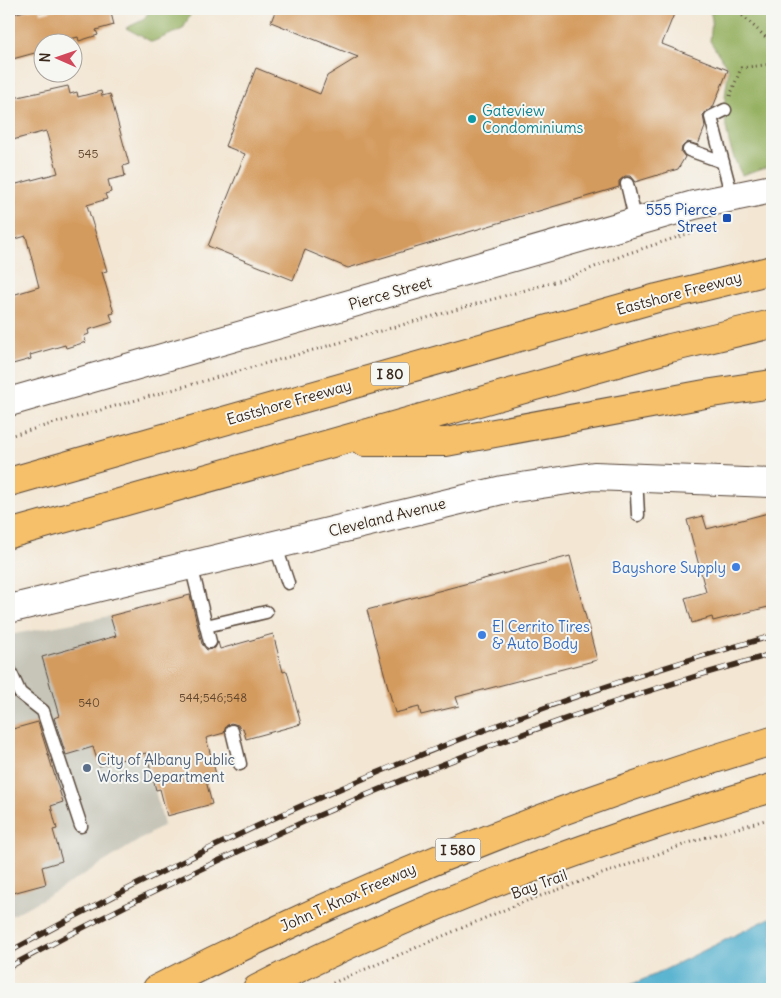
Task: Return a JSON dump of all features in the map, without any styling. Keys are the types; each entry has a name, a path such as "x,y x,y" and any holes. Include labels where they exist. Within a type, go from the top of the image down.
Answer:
{"highway":[{"name":"Eastshore Freeway","path":"9,482 648,301 772,270"},
{"path":"9,534 330,442 670,348 772,324"},
{"path":"330,442 446,442 705,394 772,384"},
{"name":"John T. Knox Freeway","path":"157,989 314,912 455,851 621,789 772,741"},
{"path":"258,989 362,940 507,879 672,819 772,788"}],"street":[{"name":"Pierce Street","path":"9,402 694,205 772,189"},
{"name":"Cleveland Avenue","path":"9,609 502,490 594,476 772,482"}],"lane":[{"path":"725,110 711,117 732,197"},
{"path":"689,150 723,162"},
{"path":"627,184 636,222"},
{"path":"636,476 638,515"},
{"path":"275,544 288,583"},
{"path":"191,565 210,642"},
{"path":"206,626 266,612"},
{"path":"9,669 20,693 43,711 81,826"},
{"path":"232,731 240,764"}],"path":[{"path":"735,9 772,43"},
{"path":"725,110 741,68 772,64"},
{"path":"9,436 568,278 626,254 705,228 694,205"},
{"name":"Bay Trail","path":"319,989 518,904 700,838 772,818"}],"shaded area":[{"name":"City of Albany Public Works Department","path":"110,616 164,825 57,891 9,917 9,635"}],"green space":[{"path":"151,9 193,9 183,29 152,42 126,28 143,20"},
{"path":"710,9 772,9 772,165 742,175 731,149 726,124 725,97 729,70 710,41 712,20"}],"water":[{"path":"772,917 772,989 620,989 654,975"}],"building":[{"path":"32,9 40,9 41,13 57,9 110,9 114,25 96,30 98,35 82,40 82,32 32,32 32,54 9,60 9,15"},
{"name":"Gateview Condominiums","path":"276,9 662,9 674,14 662,44 728,70 713,107 703,115 705,127 698,145 688,142 682,147 681,152 685,157 678,169 635,182 630,176 625,176 619,181 619,187 348,268 305,250 293,280 208,246 245,154 225,146 256,68 320,94 327,76 358,57 271,22"},
{"path":"68,86 70,94 77,92 78,97 101,91 102,96 110,94 129,164 123,166 125,176 108,180 111,192 105,194 107,199 87,205 107,271 102,272 114,313 110,314 113,322 88,330 89,334 84,336 86,342 66,348 65,345 30,355 31,359 9,365 9,296 39,287 26,236 9,241 9,186 58,173 46,131 9,141 9,99"},
{"name":"Bayshore Supply","path":"772,512 772,606 713,621 712,617 692,623 685,598 706,592 687,520 703,516 707,529"},
{"name":"El Cerrito Tires & Auto Body","path":"570,556 597,660 456,697 459,706 421,715 419,707 395,713 367,610"},
{"path":"190,595 202,644 207,650 215,648 218,642 220,649 273,634 283,672 287,671 301,724 246,739 243,728 240,729 238,725 231,723 226,726 224,733 206,738 216,774 205,777 212,804 167,816 160,789 156,790 146,753 99,766 93,747 66,755 54,718 59,716 42,657 116,636 110,616"},
{"path":"38,722 63,802 51,806 57,829 53,830 62,861 42,867 46,884 9,894 9,730"}],"railway":[{"path":"9,952 193,856 286,812 381,771 573,697 672,665 772,636"},
{"path":"9,967 193,873 287,829 382,789 477,751 575,716 673,683 772,654"}],"place":[{"name":"Gateview Condominiums","path":"472,119"},
{"name":"555 Pierce Street","path":"727,218"},
{"name":"Bayshore Supply","path":"736,567"},
{"name":"El Cerrito Tires & Auto Body","path":"482,635"},
{"name":"City of Albany Public Works Department","path":"87,768"}]}
